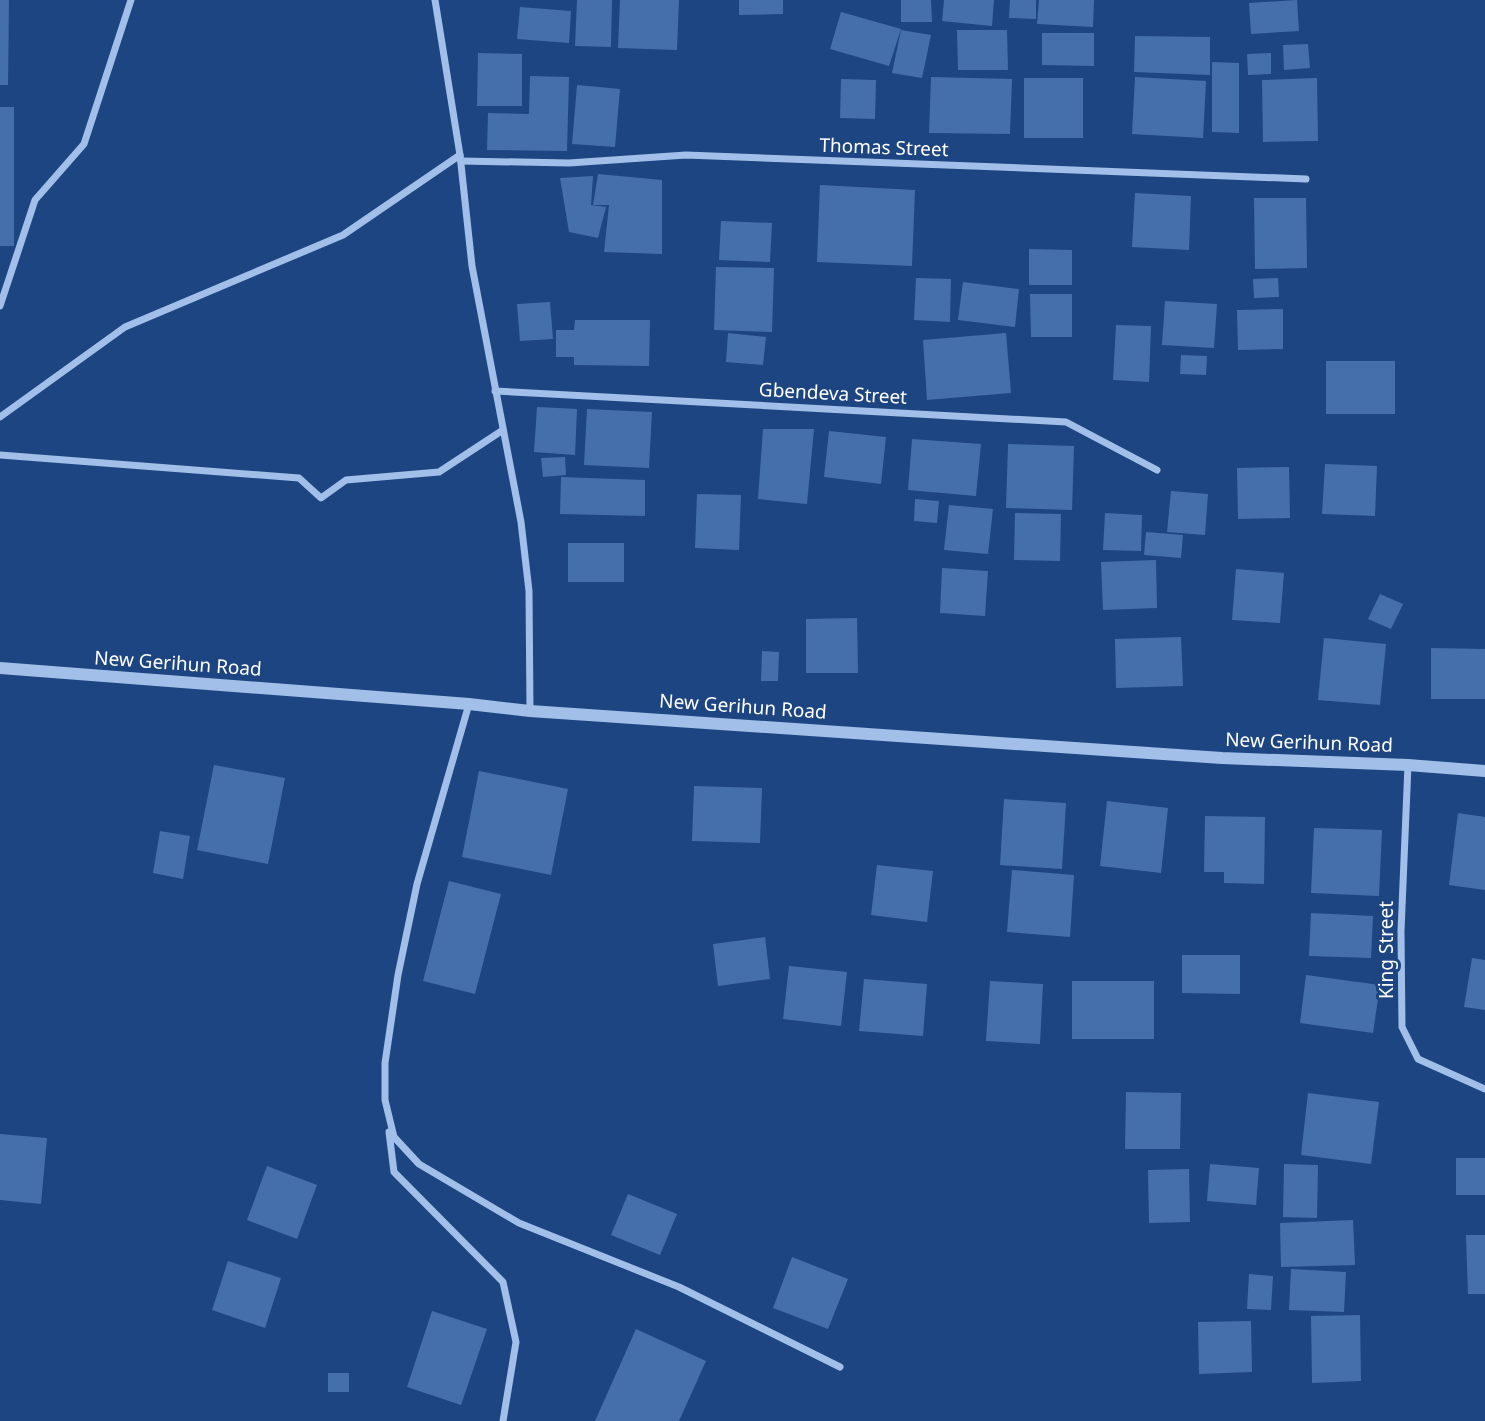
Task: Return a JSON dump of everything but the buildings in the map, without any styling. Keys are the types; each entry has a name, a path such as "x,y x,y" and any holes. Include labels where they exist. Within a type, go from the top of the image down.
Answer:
{"street":[{"path":"0,306 35,200 84,144 131,0"},
{"path":"435,0 461,158 472,266 521,522 529,591 530,711"},
{"name":"Thomas Street","path":"461,158 569,163 686,155 1306,179"},
{"path":"0,417 125,327 343,235 461,158"},
{"name":"Gbendeva Street","path":"495,391 1066,422 1157,470"},
{"path":"0,455 299,478 321,498 346,480 439,472 503,430"},
{"name":"New Gerihun Road","path":"0,668 530,711 1222,758 1408,765 1485,771"},
{"path":"469,704 417,884 385,1063 385,1100 394,1172 503,1282 516,1342 503,1421"},
{"name":"King Street","path":"1408,765 1401,931 1402,1027 1418,1059 1485,1088"},
{"path":"385,1100 394,1137 419,1164 519,1223 679,1287 840,1367"}]}
